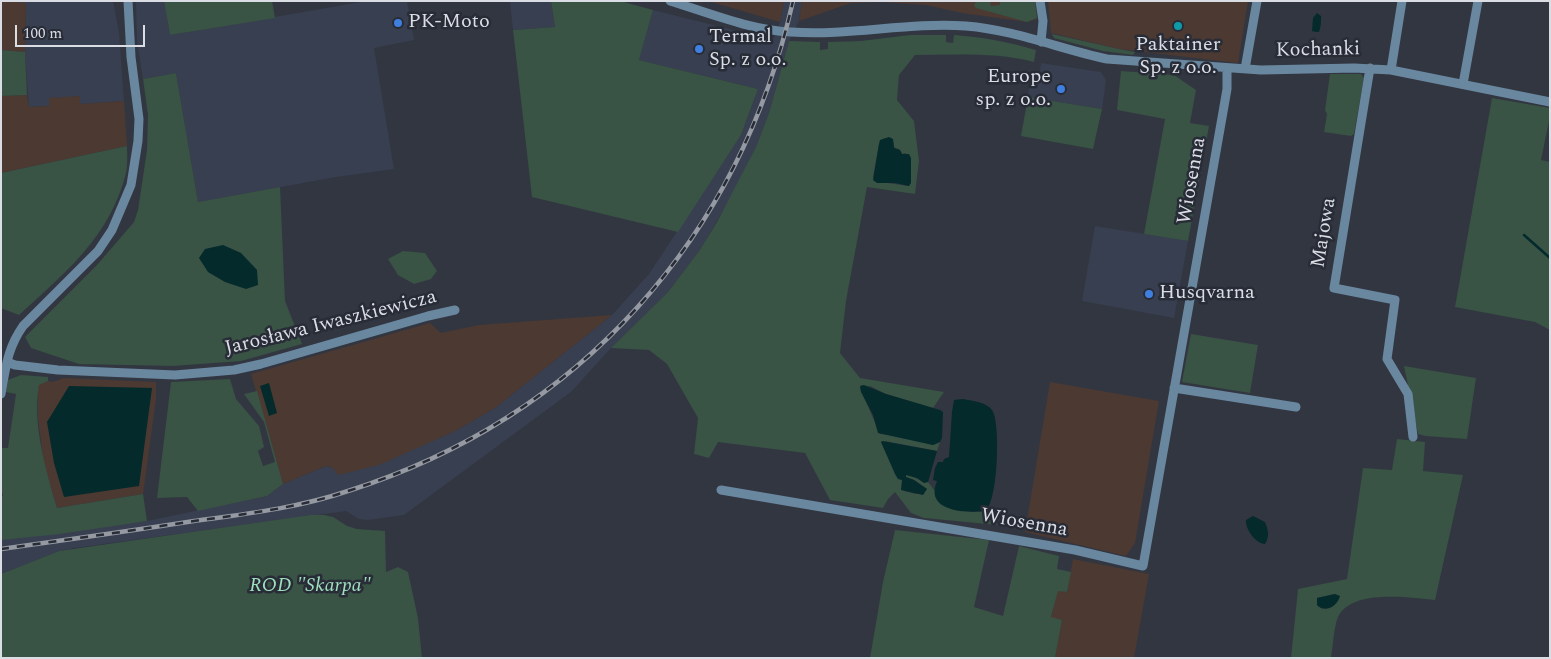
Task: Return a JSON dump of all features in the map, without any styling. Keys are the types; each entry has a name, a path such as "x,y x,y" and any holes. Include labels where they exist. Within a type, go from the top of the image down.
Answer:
{"street":[{"path":"1,394 9,351 14,339 23,326 98,251 112,230 131,186 138,141 139,119 131,57 128,1"},
{"name":"Kochanki","path":"670,1 750,24 786,32 824,32 935,24 994,30 1107,59 1245,69 1370,68 1391,70 1550,102"},
{"path":"1040,1 1043,21 1041,42"},
{"name":"Kochanki","path":"1245,69 1257,1"},
{"path":"1391,70 1402,1"},
{"path":"1463,84 1478,1"},
{"name":"Wiosenna","path":"721,490 1075,550 1143,566 1224,112 1227,68"},
{"name":"Majowa","path":"1370,68 1334,288 1395,300 1387,360 1408,394 1413,437"},
{"name":"Jarosława Iwaszkiewicza","path":"7,362 15,365 58,370 169,374 234,370 455,310"},
{"path":"1174,388 1296,407"}],"shaded area":[{"path":"1,1 26,3 25,52 1,50"},
{"path":"7,1 113,1 119,33 124,101 80,104 79,96 49,99 49,106 29,107 25,52 26,4"},
{"path":"136,1 164,1 170,35 367,1 407,1 414,40 374,48 394,169 336,177 198,202 176,73 143,79 137,41"},
{"path":"510,1 551,1 555,27 513,30"},
{"path":"708,1 784,1 780,22"},
{"path":"784,1 802,1 799,21 789,41 769,113 756,147 734,192 699,251 668,292 611,348 571,392 404,515 368,520 359,519 346,511 74,548 59,551 1,574 1,539 147,521 267,496 283,484 326,466 333,468 404,453 455,431 495,408 612,315 649,274 741,135 758,89 639,60 653,10 773,40 780,22"},
{"path":"802,1 1035,1 1037,19 1027,22 962,13 926,5 881,2 851,3 799,21"},
{"path":"1048,1 1248,1 1238,63 1119,49 1051,33"},
{"path":"1317,13 1321,16 1319,32 1312,31 1313,18"},
{"path":"1041,63 1101,72 1106,80 1102,109 1028,97 1031,71 1040,72"},
{"path":"27,95 29,107 49,106 49,98 80,96 80,104 124,101 127,146 1,173 1,96"},
{"path":"889,137 893,139 894,148 900,150 902,154 909,154 911,158 911,183 909,186 895,183 877,183 873,180 880,140"},
{"path":"1095,226 1188,241 1174,318 1082,301"},
{"path":"223,245 241,253 257,270 258,285 246,289 225,282 208,272 199,258 205,249"},
{"path":"612,315 495,408 455,431 379,465 338,475 333,468 326,466 283,484 251,374 430,323 441,333 479,325"},
{"path":"64,378 156,382 156,399 143,494 57,508 44,464 38,418 38,390 39,384"},
{"path":"1050,382 1159,401 1135,543 1126,556 1025,532"},
{"path":"269,383 277,413 269,416 260,386"},
{"path":"864,385 943,412 942,438 940,442 933,445 878,433 873,415 861,392 860,386"},
{"path":"69,386 152,388 139,486 64,497 54,463 47,422"},
{"path":"963,399 986,405 992,410 995,417 997,462 993,494 985,511 958,511 941,505 936,499 937,481 933,480 935,468 938,462 943,462 944,459 949,457 954,400"},
{"path":"882,441 937,451 928,482 924,483 917,478 906,475 906,477 927,489 923,495 901,490 902,480 898,479 895,474"},
{"path":"1253,516 1265,522 1268,539 1265,544 1258,542 1247,528 1246,520"},
{"path":"1073,559 1149,574 1134,658 1055,658 1062,620 1051,618 1058,590 1067,592"},
{"path":"1335,594 1340,596 1334,606 1324,609 1317,605 1317,598"}],"green space":[{"path":"164,1 272,1 275,18 170,35"},
{"path":"551,1 620,1 653,10 639,60 758,89 741,135 678,232 532,197 513,30 555,27"},
{"path":"979,1 990,1 991,6 1000,5 1000,1 1035,1 1037,18 1027,22 976,8 974,5"},
{"path":"1052,34 1135,52 1133,55 1103,51 1054,38"},
{"path":"910,35 946,35 946,42 953,43 954,35 995,40 1036,50 1034,62 990,55 915,55 899,75 897,100 914,121 919,161 915,194 867,187 846,301 840,353 860,378 944,392 933,408 886,394 870,386 860,388 880,434 896,435 933,445 940,442 937,451 885,441 883,446 898,478 903,480 904,491 916,494 927,489 906,477 906,475 912,476 928,482 935,491 935,496 959,511 978,512 988,510 998,525 924,518 911,513 895,492 883,508 830,500 805,453 718,442 709,458 694,454 698,418 667,364 649,350 611,348 668,292 699,251 717,222 756,147 769,113 789,41 820,42 820,50 828,49 828,42 861,41","holes":["884,138 894,143 894,147 900,150 902,154 906,153 909,186 880,182 873,177 879,144"]},
{"path":"1,50 25,52 27,95 1,96"},
{"path":"1121,71 1174,75 1196,90 1190,123 1209,126 1188,241 1144,234 1165,119 1117,110"},
{"path":"176,73 198,202 280,187 285,301 302,344 241,361 173,366 79,364 31,348 25,337 97,265 134,222 138,210 147,150 148,115 143,79"},
{"path":"1330,74 1361,74 1364,78 1354,134 1351,136 1324,132"},
{"path":"1028,97 1102,109 1093,149 1021,136"},
{"path":"1492,98 1550,108 1541,160 1550,162 1550,330 1535,322 1455,307"},
{"path":"127,146 127,170 119,196 109,216 84,252 19,315 1,308 1,173"},
{"path":"403,251 425,253 437,271 431,279 414,284 398,275 388,259"},
{"path":"1191,334 1258,345 1250,393 1182,382"},
{"path":"1404,366 1476,378 1467,439 1418,434"},
{"path":"21,375 48,377 48,381 39,385 37,415 41,447 57,508 143,494 147,521 60,534 1,540 1,497 3,496 1,488 1,448 8,448 16,394 6,392 8,380"},
{"path":"230,379 236,399 259,426 264,447 258,451 263,466 275,462 264,422 244,394 257,391 283,484 267,496 198,511 187,497 157,498 171,382"},
{"path":"1397,439 1425,442 1423,471 1463,475 1435,600 1384,597 1357,601 1347,607 1337,619 1331,658 1291,658 1298,589 1347,579 1363,468 1392,470","holes":["1335,594 1322,609 1317,605 1317,598"]},
{"name":"ROD \"Skarpa\"","path":"311,515 333,517 347,526 357,529 385,531 386,572 398,567 408,572 418,618 422,658 1,658 1,574 59,551"},
{"path":"895,530 989,540 974,607 1003,616 1019,546 1059,556 1057,569 1071,572 1067,592 1058,591 1051,617 1062,620 1055,658 870,658 883,582"}],"waterway":[{"path":"1524,235 1550,258"}],"railway":[{"path":"1,549 252,513 310,502 348,491 432,458 508,417 577,366 638,307 690,241 733,167 768,87 793,1"}],"place":[{"name":"PK-Moto","path":"398,23"},
{"name":"Paktainer Sp. z o.o.","path":"1178,26"},
{"name":"Termal Sp. z o.o.","path":"699,49"},
{"name":"Europe sp. z o.o.","path":"1061,89"},
{"name":"Husqvarna","path":"1149,294"}]}
